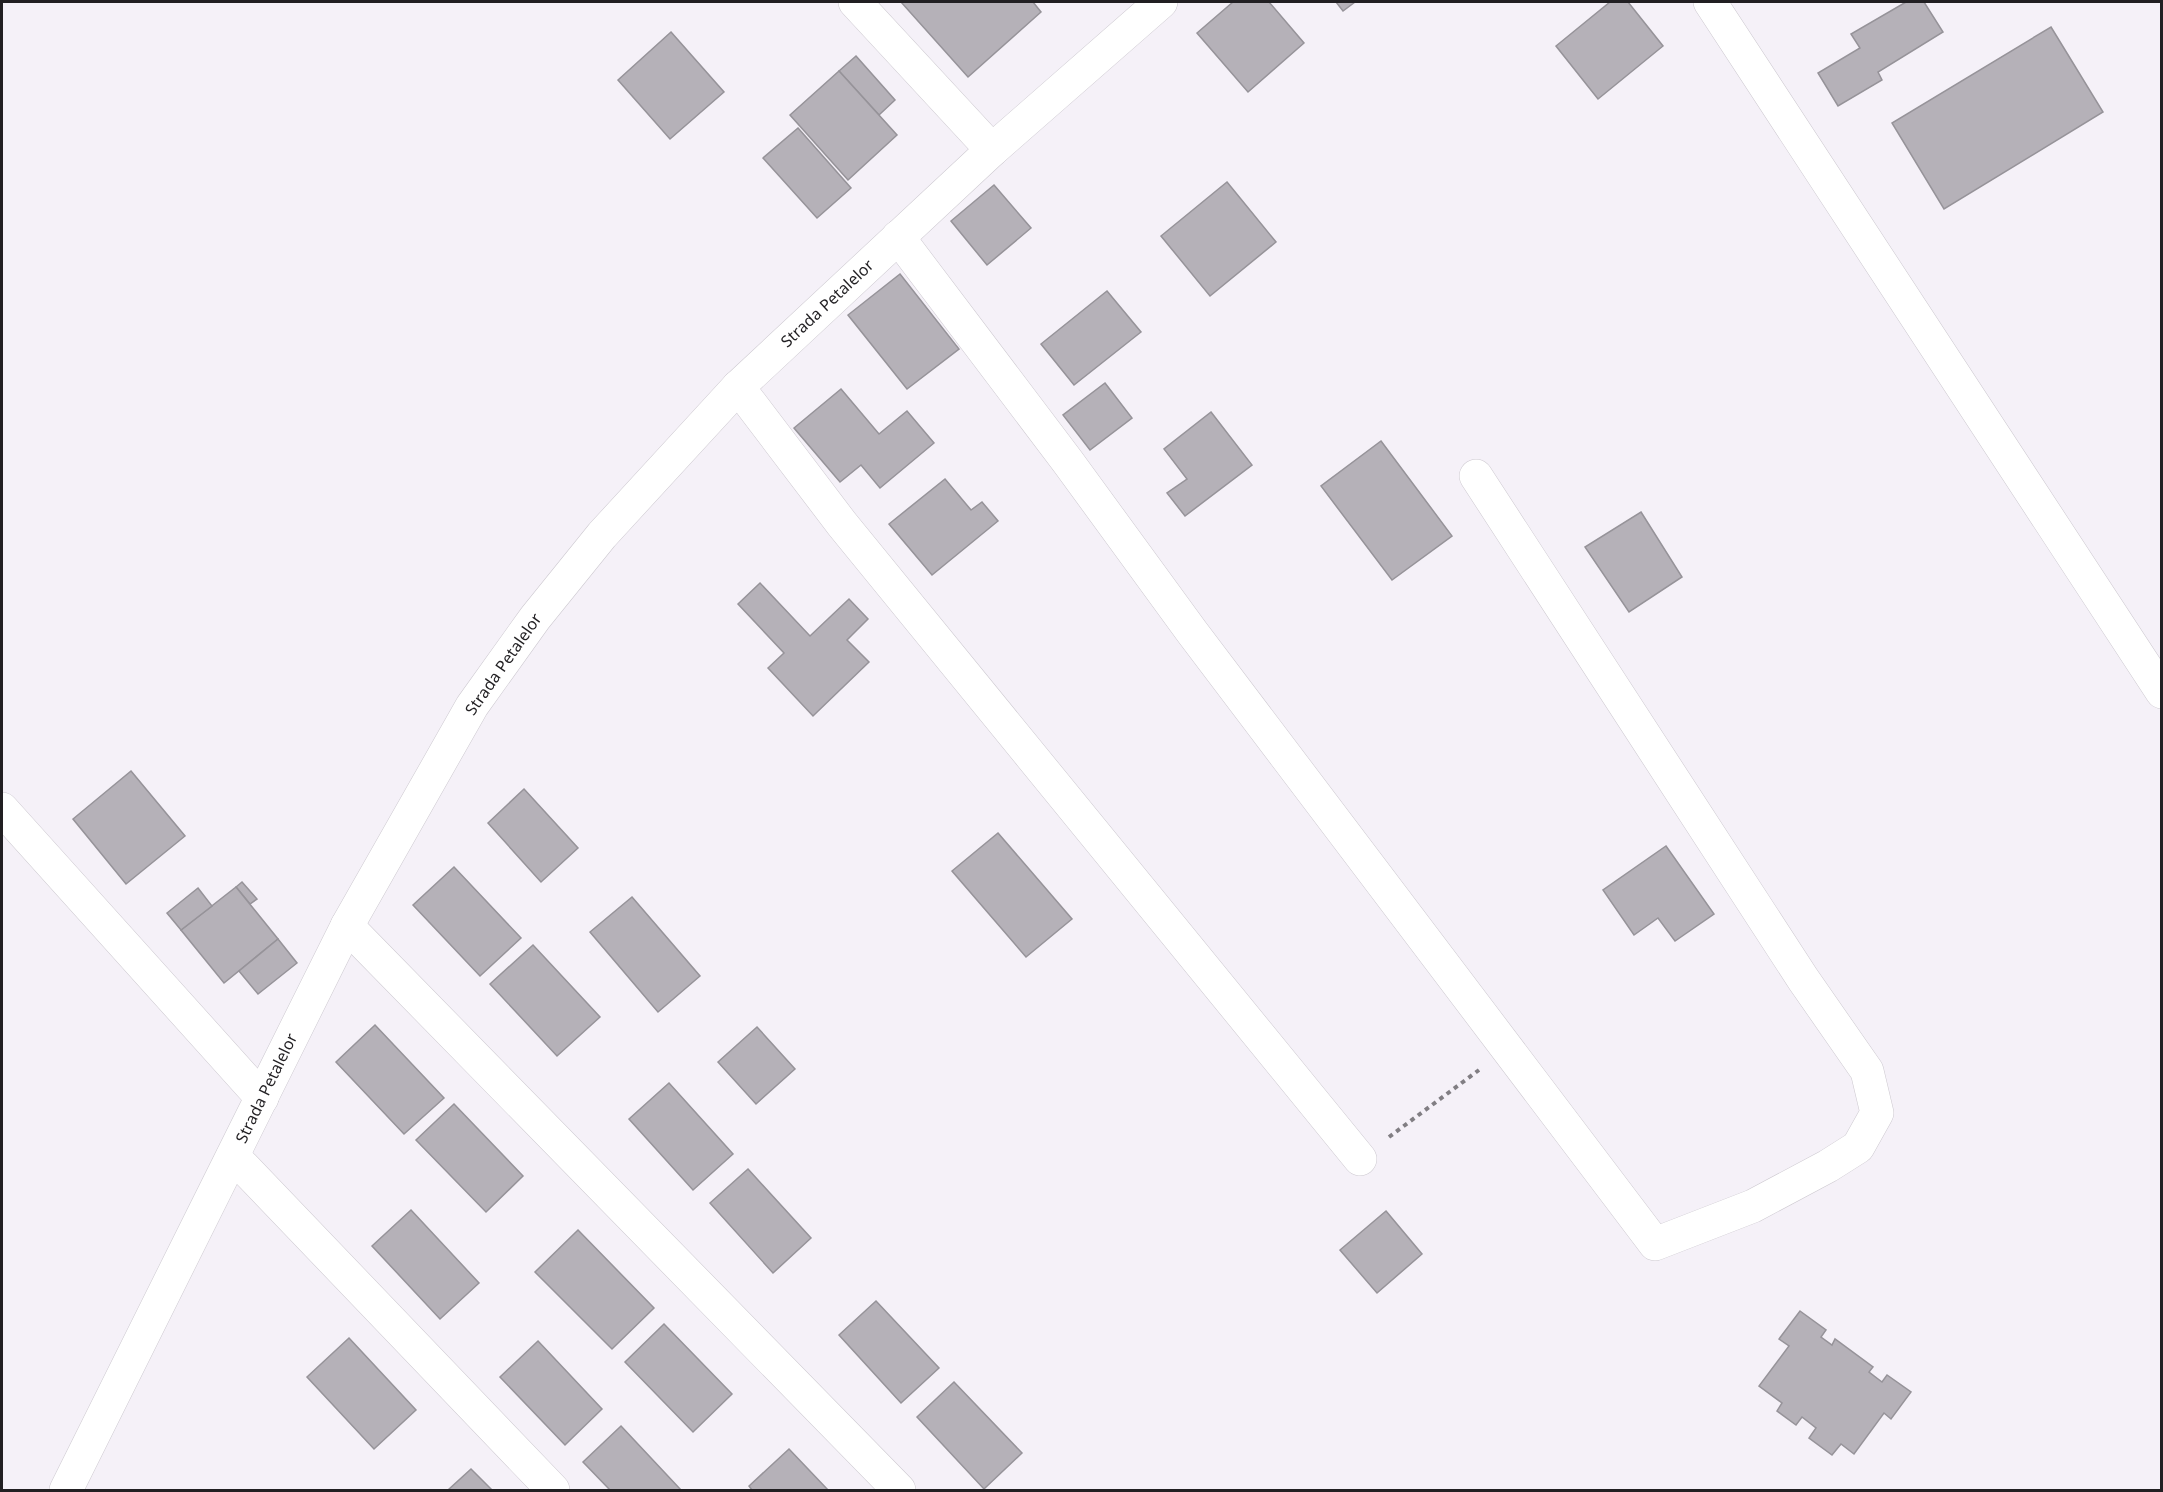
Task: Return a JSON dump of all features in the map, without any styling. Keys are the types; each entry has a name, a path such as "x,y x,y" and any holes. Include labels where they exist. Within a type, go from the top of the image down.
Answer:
{"street":[{"path":"855,2 992,150"},
{"name":"Strada Petalelor","path":"66,1491 347,926 472,706 535,618 602,535 738,387 992,150 1161,2"},
{"path":"1710,2 2162,692"},
{"path":"898,237 1068,462 1192,632 1655,1244 1754,1206 1828,1166 1858,1147 1877,1113 1867,1071 1803,979 1476,476"},
{"path":"738,387 842,524 1359,1159"},
{"path":"2,809 262,1098"},
{"path":"347,926 899,1491"},
{"path":"233,1156 554,1491"}],"path":[{"path":"1359,1159 1508,1048"}],"building":[{"path":"901,2 1033,2 1041,12 968,77"},
{"path":"1233,2 1269,2 1304,43 1248,92 1197,33"},
{"path":"1336,2 1355,2 1343,11"},
{"path":"1610,2 1628,2 1663,46 1598,99 1556,46"},
{"path":"1906,2 1924,2 1943,32 1878,72 1882,80 1838,106 1818,73 1860,48 1851,34"},
{"path":"2051,27 2103,112 1944,209 1892,123"},
{"path":"671,32 724,92 670,139 618,80"},
{"path":"856,56 895,100 879,115 839,71"},
{"path":"839,71 897,135 848,180 790,115"},
{"path":"798,128 851,188 817,218 763,158"},
{"path":"1227,182 1276,242 1210,296 1161,236"},
{"path":"994,185 1031,228 987,265 951,221"},
{"path":"900,274 959,349 907,389 848,315"},
{"path":"1107,291 1141,332 1074,385 1041,344"},
{"path":"1105,383 1132,418 1090,450 1063,415"},
{"path":"841,389 879,434 907,411 934,443 880,488 861,465 840,482 794,428"},
{"path":"1211,412 1252,465 1185,516 1167,493 1187,479 1164,449"},
{"path":"1381,441 1452,536 1392,580 1321,486"},
{"path":"945,479 971,510 982,502 998,521 932,575 889,524"},
{"path":"1641,512 1682,577 1629,612 1585,547"},
{"path":"760,583 810,636 849,599 868,619 847,640 869,662 813,716 768,668 784,653 738,604"},
{"path":"131,771 185,836 126,884 73,819"},
{"path":"524,789 578,848 541,882 488,823"},
{"path":"998,833 1072,919 1026,957 952,871"},
{"path":"1666,846 1714,914 1675,941 1658,918 1634,935 1603,890"},
{"path":"454,867 521,938 480,976 413,905"},
{"path":"242,882 257,899 250,904 236,887"},
{"path":"236,887 278,939 224,983 181,930"},
{"path":"198,888 212,906 181,930 167,913"},
{"path":"632,897 700,976 658,1012 590,932"},
{"path":"278,939 297,963 258,994 239,971"},
{"path":"533,945 600,1017 557,1056 490,984"},
{"path":"375,1025 444,1098 404,1134 336,1062"},
{"path":"757,1027 795,1069 756,1104 718,1062"},
{"path":"669,1083 733,1154 693,1190 629,1119"},
{"path":"454,1104 523,1176 486,1212 416,1140"},
{"path":"748,1169 811,1238 773,1273 710,1203"},
{"path":"411,1210 479,1283 440,1319 372,1246"},
{"path":"1386,1211 1422,1254 1377,1293 1340,1250"},
{"path":"578,1230 654,1308 612,1349 535,1272"},
{"path":"876,1301 939,1368 901,1403 839,1335"},
{"path":"1800,1311 1826,1330 1821,1337 1832,1345 1835,1339 1873,1367 1869,1372 1882,1382 1887,1375 1911,1392 1891,1419 1884,1413 1854,1454 1841,1444 1832,1455 1809,1438 1816,1428 1802,1417 1796,1425 1777,1411 1782,1403 1759,1386 1789,1346 1779,1339"},
{"path":"664,1324 732,1394 693,1432 625,1362"},
{"path":"349,1338 416,1410 374,1449 307,1377"},
{"path":"538,1341 602,1409 565,1445 500,1377"},
{"path":"954,1382 1022,1453 984,1489 917,1417"},
{"path":"621,1426 681,1490 610,1490 583,1462"},
{"path":"789,1449 828,1490 752,1490 749,1486"},
{"path":"471,1469 492,1490 448,1490"}]}
